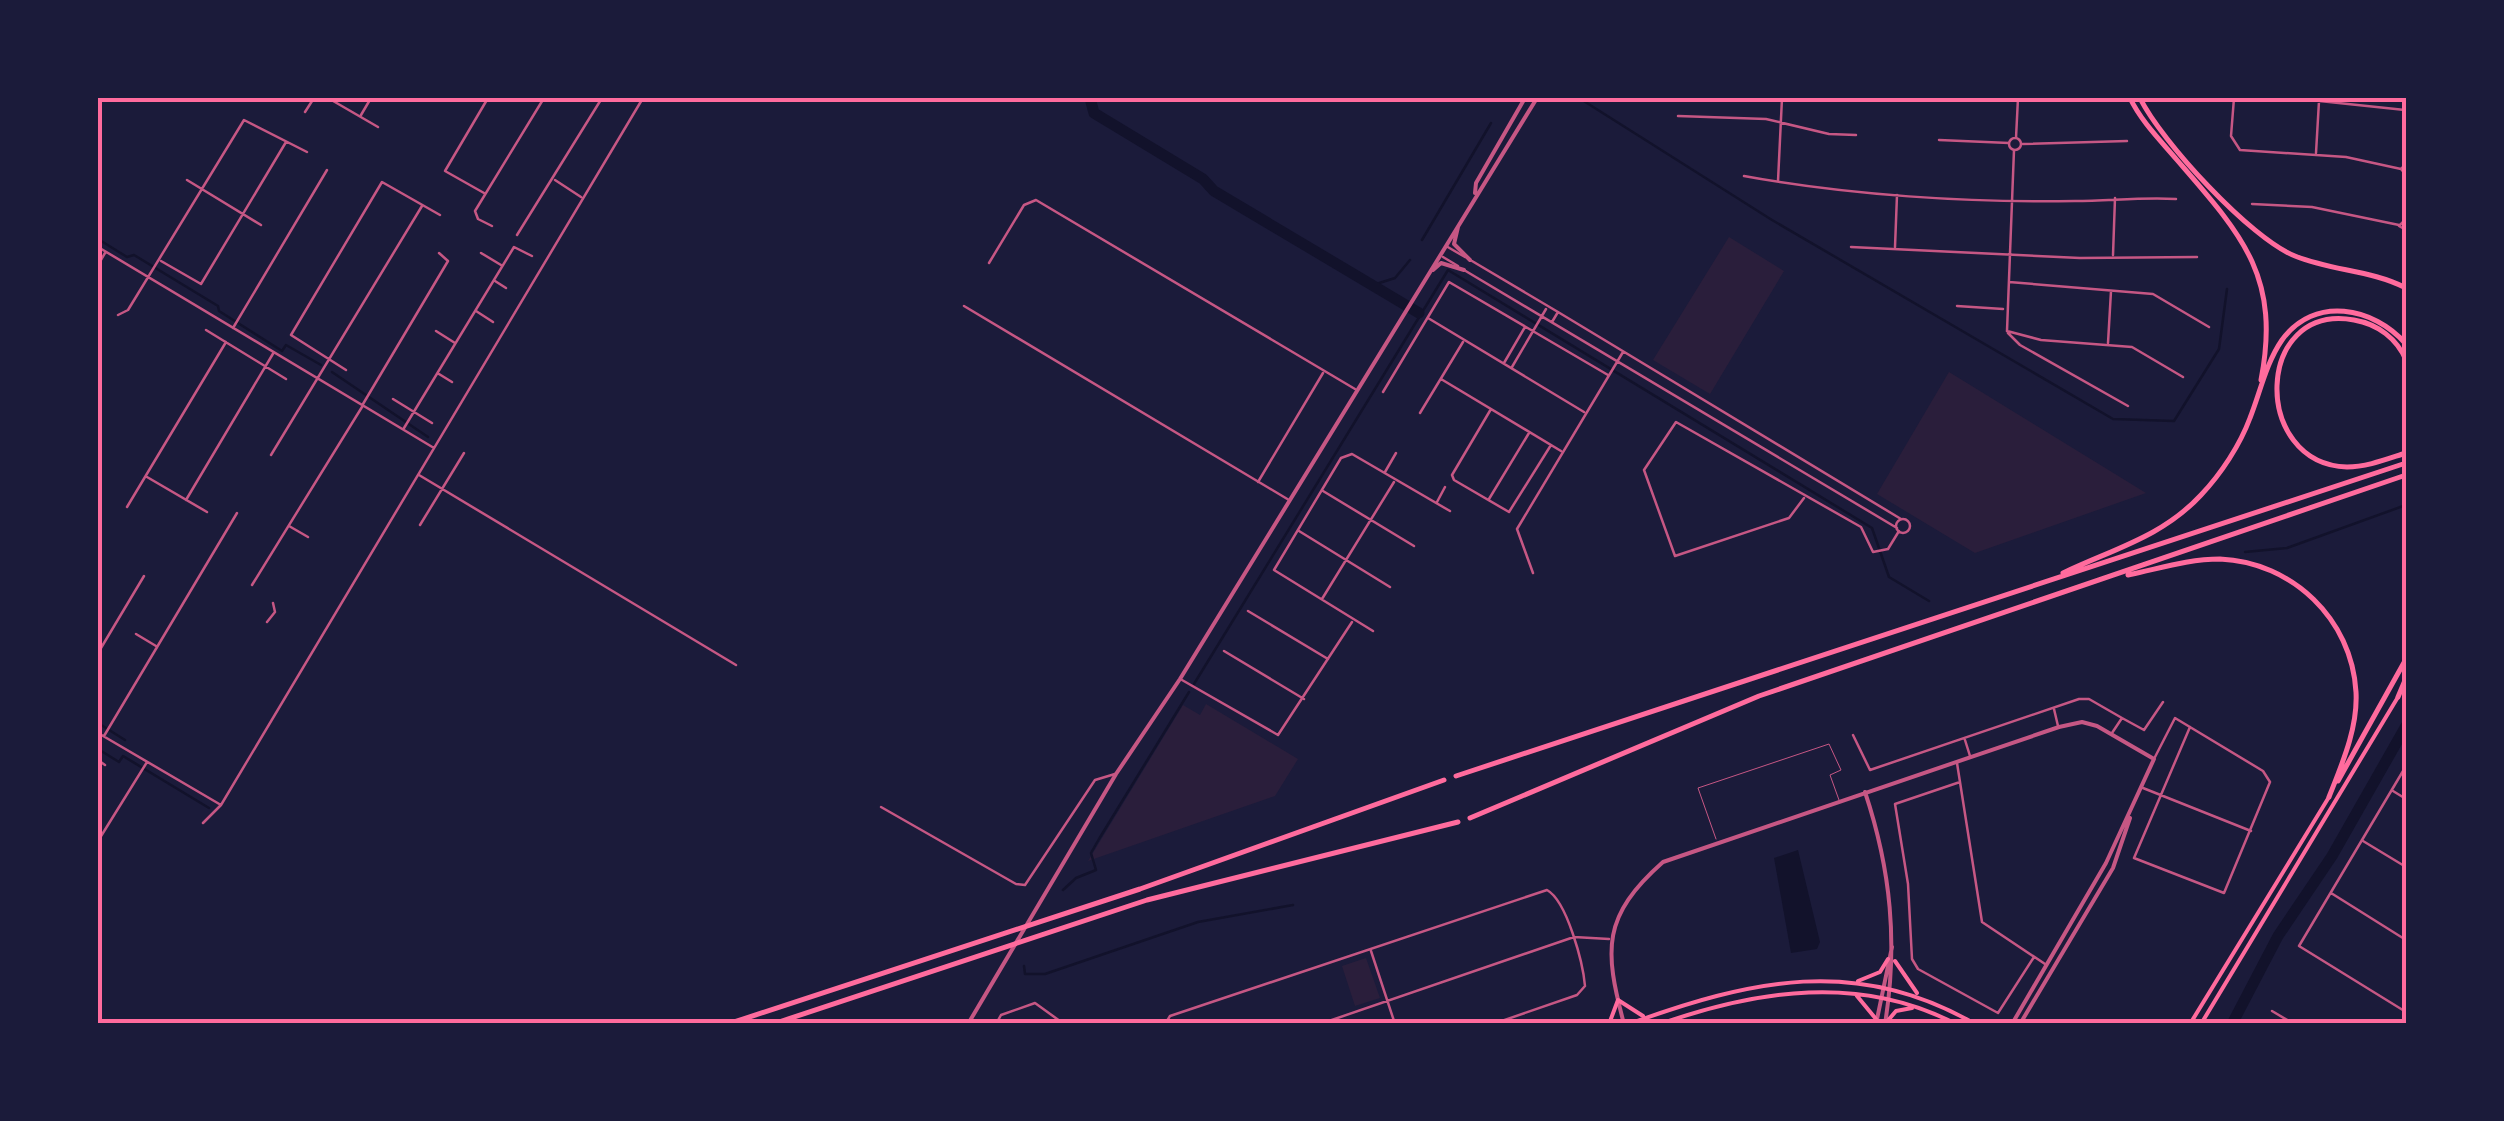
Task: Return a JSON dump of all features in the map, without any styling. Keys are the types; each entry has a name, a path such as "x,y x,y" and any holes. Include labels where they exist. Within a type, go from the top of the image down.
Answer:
{"highway":[{"path":"2130,98 2235,228 2253,258 2268,320 2258,393"},
{"path":"2140,98 2241,220 2262,238 2296,257 2369,273 2406,288"},
{"path":"2047,581 2138,543 2190,506 2242,436 2282,340 2314,316 2360,312 2388,326 2406,344"},
{"path":"2406,360 2397,344 2378,328 2358,320 2330,320 2294,338 2281,356 2274,385 2284,426 2298,445 2319,459 2358,466 2406,453"},
{"path":"1456,776 2406,463"},
{"path":"1470,818 1759,696 2406,475"},
{"path":"2107,580 2186,562 2242,561 2282,575 2319,603 2346,645 2356,692 2352,730 2329,797"},
{"path":"2329,797 2406,659"},
{"path":"2398,697 2406,682"},
{"path":"728,1024 1140,889 1444,780"},
{"path":"773,1024 1147,900 1458,822"}],"main road":[{"path":"2201,1024 2398,697"},
{"path":"2190,1024 2329,797"},
{"path":"1853,982 1876,975 1891,960 1922,997"},
{"path":"1626,1024 1758,984 1853,982 1922,997 1975,1024"},
{"path":"1852,992 1876,1021"},
{"path":"1660,1024 1758,995 1852,992 1916,1007 1956,1024"},
{"path":"1609,1024 1618,1000 1632,1013 1646,1017"},
{"path":"1885,1024 1896,1011 1916,1007"}],"street":[{"path":"305,112 314,98"},
{"path":"328,98 378,127"},
{"path":"360,116 371,98"},
{"path":"485,194 445,171 488,98"},
{"path":"492,226 474,215 544,98"},
{"path":"518,235 602,98"},
{"path":"203,824 220,805 642,98"},
{"path":"968,1024 1116,774 1180,679 1416,294 1525,98"},
{"path":"1474,193 1537,98"},
{"path":"1778,183 1782,98"},
{"path":"2018,98 2016,138 2021,144"},
{"path":"2234,98 2232,142 2240,150 2316,155 2401,169 2406,177 2406,220 2399,225"},
{"path":"2291,98 2406,111"},
{"path":"2316,155 2319,100"},
{"path":"1678,116 1781,122 1856,135"},
{"path":"118,315 128,310 244,120 306,152"},
{"path":"1939,140 2009,143 2016,138"},
{"path":"158,262 200,284 286,140"},
{"path":"2014,150 2021,144 2127,141"},
{"path":"2009,143 2014,150 2007,332 2030,352 2128,406"},
{"path":"2401,169 2406,164"},
{"path":"233,328 327,170"},
{"path":"1744,176 1778,183 1897,193 2078,202 2115,197 2176,199"},
{"path":"553,178 582,198"},
{"path":"187,180 262,225"},
{"path":"346,370 291,335 320,283 382,182 440,215"},
{"path":"1895,248 1897,193"},
{"path":"2113,258 2115,197"},
{"path":"989,262 1024,205 1036,200 1357,390"},
{"path":"2252,204 2312,207 2399,225 2405,230 2406,253"},
{"path":"271,455 423,205"},
{"path":"1464,213 1454,240 1470,260"},
{"path":"1439,255 1898,530 1906,533 1910,528 1908,521 1445,245"},
{"path":"98,246 318,379 364,401 434,448"},
{"path":"403,430 514,247 532,256"},
{"path":"1850,247 2113,258 2148,254 2197,256"},
{"path":"98,264 106,252"},
{"path":"252,585 448,261 439,253"},
{"path":"481,253 502,265"},
{"path":"1428,274 1441,263 1464,270"},
{"path":"494,280 506,288"},
{"path":"1383,392 1449,282 1609,374"},
{"path":"2009,282 2153,294 2209,327"},
{"path":"2108,345 2111,290"},
{"path":"964,306 1290,500"},
{"path":"1512,368 1548,306"},
{"path":"1957,306 2005,309"},
{"path":"475,310 493,322"},
{"path":"1552,322 1558,312"},
{"path":"1426,317 1586,412"},
{"path":"1504,364 1526,326"},
{"path":"206,330 286,379"},
{"path":"436,331 455,343"},
{"path":"2007,332 2042,340 2132,347 2183,377"},
{"path":"1420,413 1464,340"},
{"path":"2030,352 2042,340"},
{"path":"127,507 226,342"},
{"path":"1533,573 1517,529 1624,351"},
{"path":"186,500 274,352"},
{"path":"1258,482 1324,372"},
{"path":"437,373 452,382"},
{"path":"1441,379 1562,452"},
{"path":"393,399 432,423"},
{"path":"1492,409 1451,478 1511,511 1551,445"},
{"path":"1804,498 1789,518 1675,556 1644,470 1676,422 1865,530 1871,549 1881,553 1901,520"},
{"path":"1489,501 1530,432"},
{"path":"420,526 464,453"},
{"path":"1373,632 1274,570 1322,490 1347,453 1450,511"},
{"path":"1384,473 1396,453"},
{"path":"418,474 736,664"},
{"path":"146,476 207,512"},
{"path":"1321,600 1396,480"},
{"path":"1436,503 1445,487"},
{"path":"1322,490 1414,546"},
{"path":"105,734 237,513"},
{"path":"288,525 308,537"},
{"path":"1297,530 1390,586"},
{"path":"98,653 144,576"},
{"path":"267,622 275,612 273,603"},
{"path":"1248,611 1329,659"},
{"path":"1180,679 1274,734 1284,731 1353,620"},
{"path":"136,634 158,646"},
{"path":"1224,651 1304,699"},
{"path":"1852,735 1870,770 2089,699 2144,730 2163,702"},
{"path":"2053,708 2059,727"},
{"path":"2112,733 2122,718"},
{"path":"2020,1024 2113,868 2141,788 2175,718 2190,727 2268,776 2270,782 2224,893 2134,858 2190,727"},
{"path":"1626,1024 1618,1000 1609,939 1628,899 1663,862 2082,722 2112,733 2154,759"},
{"path":"98,732 220,805"},
{"path":"1964,740 1970,758"},
{"path":"98,760 105,764"},
{"path":"98,841 146,762"},
{"path":"1957,762 1982,922 2047,965"},
{"path":"2406,766 2300,940 2302,951 2406,1012"},
{"path":"881,806 1016,884 1026,885 1094,780 1116,774"},
{"path":"1960,782 1895,804 1908,884 1912,959 1918,969 1998,1013 2034,957"},
{"path":"2141,788 2251,831"},
{"path":"2392,790 2406,799"},
{"path":"1865,792 1888,889 1892,946 1885,1024"},
{"path":"2012,1024 2131,814"},
{"path":"2361,840 2406,867"},
{"path":"1165,1024 1170,1016 1542,890 1556,895 1574,938 1585,981 1582,992 1493,1024"},
{"path":"2330,892 2406,940"},
{"path":"2069,927 2083,919"},
{"path":"1320,1024 1574,938 1609,939"},
{"path":"1371,950 1395,1024"},
{"path":"1876,1021 1891,960"},
{"path":"996,1024 1001,1015 1034,1003 1064,1024"},
{"path":"2272,1011 2294,1024"}],"lane":[{"path":"1717,842 1698,788 1829,744 1841,770 1830,775 1840,801"}],"shaded area":[{"path":"1729,237 1784,271 1710,394 1653,360"},
{"path":"1949,372 2146,493 1975,553 1877,494"},
{"path":"1206,704 1298,759 1275,796 1088,861 1183,705 1200,715"},
{"path":"1798,850 1820,942 1817,949 1791,953 1774,858"},
{"path":"1366,958 1380,998 1355,1006 1342,966"}],"waterway":[{"path":"1090,98 1094,113 1203,179 1214,191 1419,313"},
{"path":"1579,98 1772,220 2113,419 2174,421 2219,349 2227,289"},
{"path":"1422,240 1491,123"},
{"path":"98,239 127,257 134,255 218,306 219,311 282,351 286,345 321,365"},
{"path":"1373,285 1395,278 1410,260"},
{"path":"1194,684 1448,270 1872,528 1889,577 1929,601"},
{"path":"332,372 428,437"},
{"path":"2245,552 2287,548 2406,505"},
{"path":"1063,890 1076,878 1096,870 1091,853 1189,692"},
{"path":"98,723 125,740"},
{"path":"2232,1024 2278,936 2332,856 2406,726"},
{"path":"98,749 119,762 123,756 209,808"},
{"path":"1024,966 1025,974 1045,974 1198,922 1293,905"}]}
